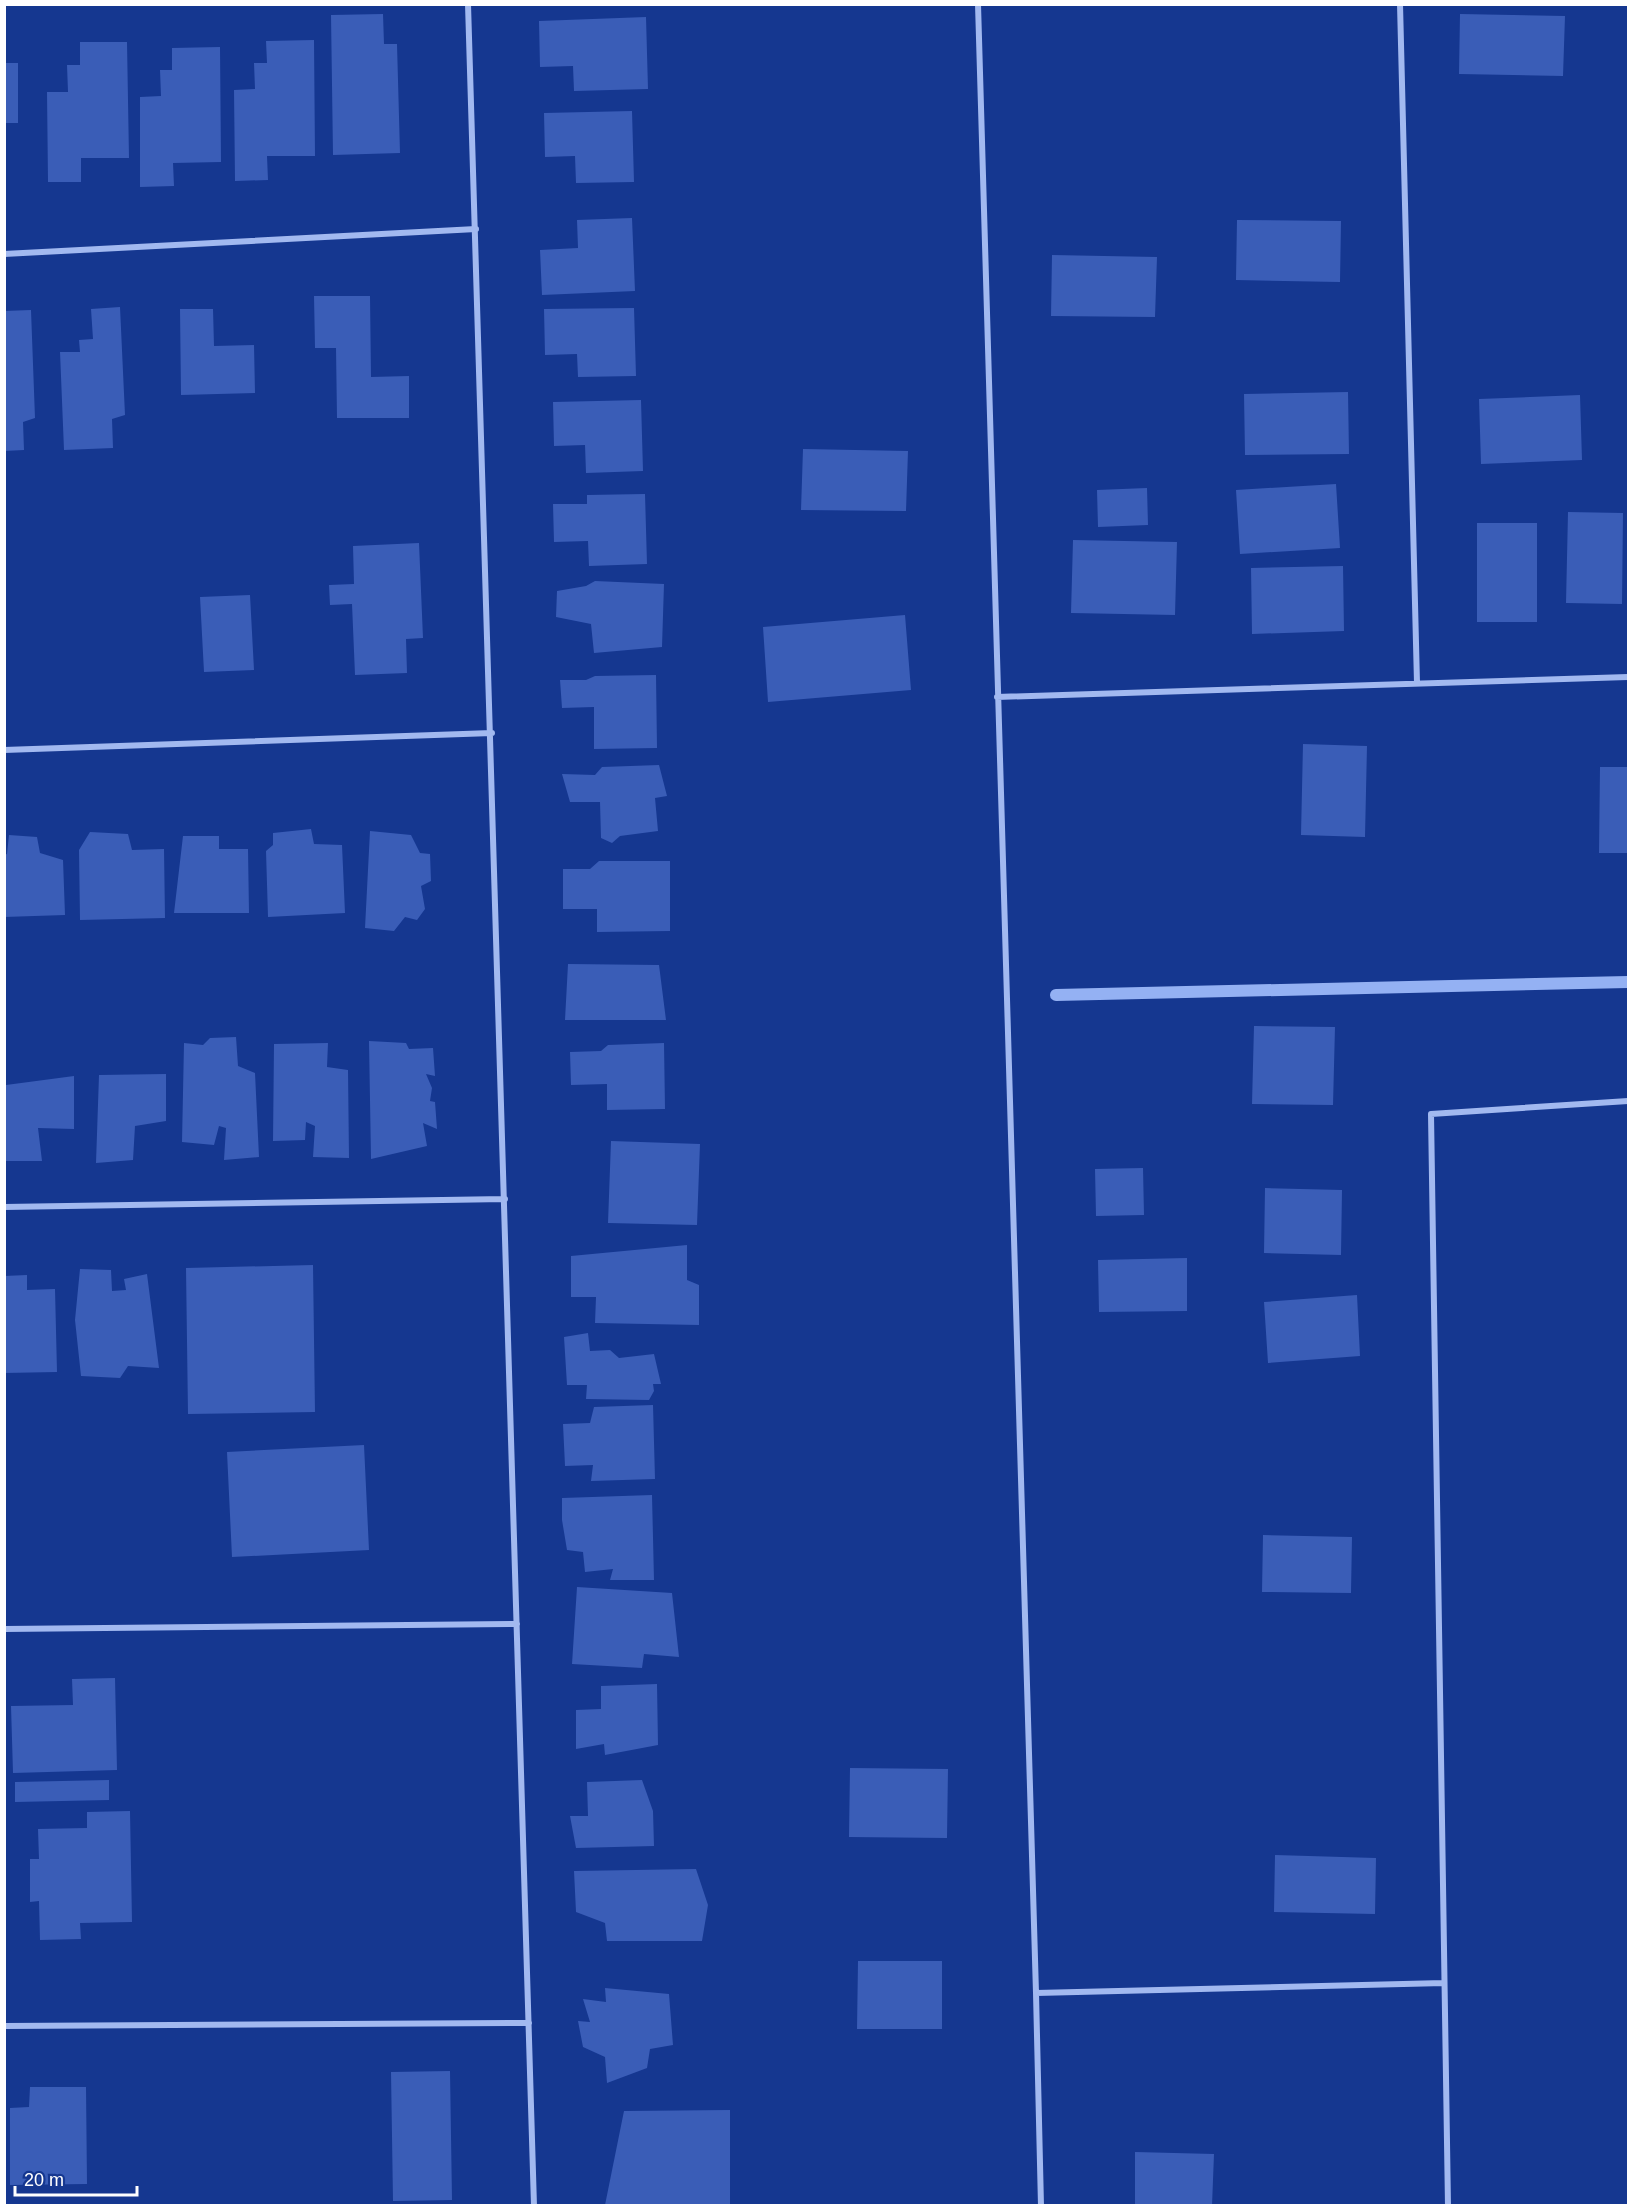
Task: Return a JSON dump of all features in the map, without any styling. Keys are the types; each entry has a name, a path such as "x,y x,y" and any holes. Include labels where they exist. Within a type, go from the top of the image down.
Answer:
{"street":[{"path":"468,4 492,733 534,2205"},
{"path":"978,4 1041,2205"},
{"path":"1400,4 1417,682"},
{"path":"4,254 476,229"},
{"path":"997,697 1629,677"},
{"path":"4,750 492,733"},
{"path":"1448,2205 1431,1114 1629,1101"},
{"path":"4,1207 505,1199"},
{"path":"4,1629 517,1624"},
{"path":"1036,1993 1444,1983"},
{"path":"4,2026 529,2023"}],"building":[{"path":"383,14 384,44 397,44 400,153 333,155 331,15"},
{"path":"1460,14 1565,16 1563,76 1459,74"},
{"path":"646,17 648,89 574,91 573,66 540,67 539,21"},
{"path":"314,40 315,156 267,156 268,180 235,181 234,90 255,89 254,63 267,63 266,41"},
{"path":"80,42 127,42 129,158 81,158 81,182 48,182 47,92 68,92 67,65 80,65"},
{"path":"220,47 221,162 173,163 174,186 140,187 140,97 161,96 160,70 172,70 172,48"},
{"path":"4,63 18,63 18,123 4,123"},
{"path":"632,111 634,182 576,183 575,156 545,157 544,113"},
{"path":"632,218 635,291 542,295 540,250 578,248 577,220"},
{"path":"1237,220 1341,221 1340,282 1236,280"},
{"path":"1052,255 1157,257 1155,317 1051,316"},
{"path":"314,296 370,296 371,377 409,376 409,418 337,418 336,348 315,348"},
{"path":"120,307 125,415 112,419 113,448 64,450 60,352 80,352 79,340 93,339 91,309"},
{"path":"634,308 636,376 578,377 577,354 545,355 544,309"},
{"path":"180,309 213,309 214,346 254,345 255,393 181,395"},
{"path":"31,310 35,418 23,422 24,450 4,451 4,311"},
{"path":"1348,392 1349,454 1245,455 1244,394"},
{"path":"1580,395 1582,460 1481,464 1479,399"},
{"path":"641,400 643,471 586,473 585,445 554,446 553,402"},
{"path":"803,449 908,451 906,511 801,510"},
{"path":"1336,484 1340,548 1240,554 1236,490"},
{"path":"1147,488 1148,525 1098,527 1097,490"},
{"path":"645,494 647,564 589,566 588,541 554,542 553,504 587,504 587,495"},
{"path":"1568,512 1623,513 1622,604 1566,603"},
{"path":"1477,523 1537,523 1537,622 1477,622"},
{"path":"1073,540 1177,542 1175,615 1071,613"},
{"path":"419,543 423,638 406,639 407,673 355,675 352,604 330,605 329,585 354,584 353,546"},
{"path":"1343,566 1344,631 1252,634 1251,568"},
{"path":"595,581 664,584 662,647 594,653 591,624 556,617 557,591 586,586"},
{"path":"250,595 254,670 204,672 200,597"},
{"path":"905,615 911,690 768,702 763,627"},
{"path":"656,675 657,748 594,749 594,707 562,708 560,680 586,680 595,676"},
{"path":"1303,744 1367,746 1365,837 1301,835"},
{"path":"659,765 667,796 655,798 658,831 620,836 612,843 601,838 600,802 570,802 562,774 595,775 602,767"},
{"path":"1600,767 1628,767 1628,853 1599,853"},
{"path":"311,829 314,844 342,845 345,913 268,917 266,851 273,845 273,833"},
{"path":"370,831 411,835 420,853 430,854 431,881 421,886 425,909 417,920 405,917 394,931 365,928"},
{"path":"90,832 128,834 132,850 164,849 165,918 80,920 79,850"},
{"path":"9,835 37,837 40,853 63,860 65,915 4,917 4,855 7,854"},
{"path":"183,836 219,836 219,849 248,849 249,913 174,913"},
{"path":"599,861 670,861 670,931 597,932 597,909 563,909 563,869 590,869"},
{"path":"568,964 659,965 666,1020 565,1020"},
{"path":"1254,1026 1335,1027 1333,1105 1252,1104"},
{"path":"236,1037 238,1066 255,1073 259,1157 224,1160 226,1128 219,1126 214,1145 182,1142 184,1043 203,1045 210,1038"},
{"path":"369,1041 406,1043 409,1049 433,1048 435,1076 426,1074 432,1088 430,1101 435,1102 437,1129 423,1123 427,1146 371,1159"},
{"path":"328,1043 327,1067 348,1070 349,1158 313,1157 315,1126 306,1122 305,1140 273,1141 274,1044"},
{"path":"664,1043 665,1109 607,1110 607,1084 571,1085 570,1052 601,1051 608,1045"},
{"path":"166,1074 166,1121 135,1126 133,1160 96,1163 99,1075"},
{"path":"74,1076 74,1129 38,1128 42,1161 5,1161 6,1085"},
{"path":"611,1141 700,1144 697,1225 608,1223"},
{"path":"1143,1168 1144,1215 1096,1216 1095,1169"},
{"path":"1265,1188 1342,1190 1341,1255 1264,1253"},
{"path":"687,1245 687,1280 699,1285 699,1325 595,1323 596,1297 571,1297 571,1256"},
{"path":"1187,1258 1187,1311 1099,1312 1098,1260"},
{"path":"313,1265 315,1412 188,1414 186,1268"},
{"path":"80,1269 111,1270 112,1291 126,1290 124,1279 147,1274 159,1368 128,1366 120,1378 81,1376 75,1320"},
{"path":"27,1275 27,1290 55,1289 57,1372 4,1373 4,1276"},
{"path":"1357,1295 1360,1356 1268,1363 1264,1302"},
{"path":"588,1333 590,1351 610,1350 619,1358 654,1354 661,1384 653,1384 654,1391 649,1400 586,1399 587,1385 567,1385 564,1337"},
{"path":"653,1405 655,1479 591,1481 593,1465 565,1466 563,1424 590,1423 594,1407"},
{"path":"364,1445 369,1550 232,1557 227,1452"},
{"path":"652,1495 654,1580 610,1580 613,1569 585,1572 583,1552 567,1550 562,1520 562,1498"},
{"path":"1263,1535 1352,1537 1351,1593 1262,1592"},
{"path":"577,1587 672,1593 679,1657 644,1654 642,1668 572,1664"},
{"path":"115,1678 117,1770 13,1773 11,1706 73,1705 72,1679"},
{"path":"657,1684 658,1745 605,1755 604,1744 576,1749 576,1710 601,1709 601,1686"},
{"path":"850,1768 948,1769 947,1838 849,1837"},
{"path":"109,1780 109,1800 15,1802 15,1782"},
{"path":"642,1780 653,1811 654,1846 576,1848 570,1816 588,1816 587,1782"},
{"path":"130,1811 132,1922 80,1923 81,1939 40,1940 39,1901 30,1902 30,1859 39,1859 38,1829 87,1828 87,1812"},
{"path":"1275,1855 1376,1858 1375,1914 1274,1912"},
{"path":"696,1869 708,1905 702,1941 607,1941 605,1923 576,1912 574,1871"},
{"path":"858,1961 942,1961 942,2029 857,2029"},
{"path":"605,1988 669,1994 673,2045 650,2049 647,2068 607,2083 605,2057 583,2047 578,2021 590,2022 583,1999 606,2002"},
{"path":"450,2071 452,2200 393,2201 391,2072"},
{"path":"30,2087 86,2087 87,2184 10,2185 10,2108 29,2107"},
{"path":"730,2110 730,2204 605,2205 624,2111"},
{"path":"1135,2152 1214,2154 1212,2206 1135,2206"}],"waterway":[{"path":"1056,995 1628,982"}]}
